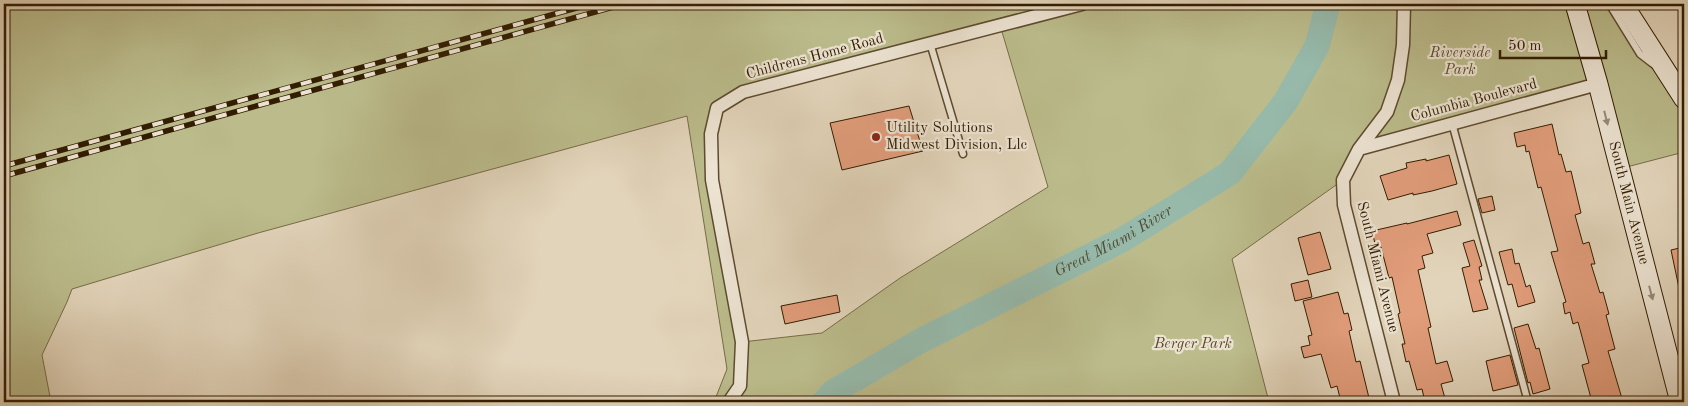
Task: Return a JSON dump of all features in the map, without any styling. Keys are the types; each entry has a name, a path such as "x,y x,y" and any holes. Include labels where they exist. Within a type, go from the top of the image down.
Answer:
{"main road":[{"path":"1623,4 1684,99"},
{"name":"South Main Avenue","path":"1580,7 1680,402"}],"street":[{"name":"Childrens Home Road","path":"730,402 740,386 742,342 712,180 711,134 717,108 743,92 1082,4"},
{"name":"South Miami Avenue","path":"1394,402 1344,205 1343,180 1359,149 1387,112 1398,80 1403,45 1404,4"},
{"name":"Columbia Boulevard","path":"1359,149 1598,84"}],"lane":[{"path":"1605,4 1612,7 1640,54 1669,75"},
{"path":"930,44 963,154"},
{"path":"1452,123 1528,402"}],"green space":[{"path":"4,4 1575,4 1579,13 1585,4 1605,4 1640,54 1684,99 1684,152 1619,169 1598,84 1359,149 1343,180 1232,259 1269,402 714,402 727,369 687,116 258,233 72,289 42,355 51,402 4,402","holes":["1000,25 1048,187 900,278 822,333 742,342 711,134 717,108 743,92"]}],"building":[{"name":"Utility Solutions Midwest Division, Llc","path":"909,106 923,151 842,170 830,123"},
{"path":"1552,124 1559,155 1561,154 1566,172 1571,171 1581,213 1575,215 1583,244 1589,242 1595,264 1591,264 1600,293 1603,292 1609,314 1606,315 1615,349 1608,351 1623,402 1592,402 1582,365 1589,363 1578,322 1573,324 1570,312 1565,314 1563,303 1566,302 1551,252 1558,251 1541,187 1538,188 1529,151 1526,152 1525,145 1517,147 1514,133"},
{"path":"1449,155 1457,184 1388,200 1380,176 1407,168 1406,163 1426,159 1426,161"},
{"path":"1492,196 1495,210 1482,213 1478,199"},
{"path":"1457,211 1461,225 1427,234 1433,253 1422,256 1425,268 1418,270 1431,327 1428,328 1436,364 1447,361 1453,381 1441,384 1446,402 1425,402 1422,389 1417,390 1409,361 1406,362 1402,344 1405,344 1398,314 1400,313 1392,277 1389,278 1381,247 1376,248 1372,231"},
{"path":"1320,232 1331,269 1308,275 1298,238"},
{"path":"1474,240 1482,266 1479,267 1482,280 1479,280 1488,309 1473,312 1462,268 1470,266 1463,243"},
{"path":"1684,247 1684,288 1679,288 1671,250"},
{"path":"1512,249 1515,264 1519,263 1526,287 1530,285 1535,302 1518,307 1512,284 1508,285 1499,252"},
{"path":"1308,280 1312,297 1295,301 1291,284"},
{"path":"1338,292 1344,314 1348,313 1352,330 1349,331 1356,362 1360,361 1370,402 1341,402 1337,386 1331,388 1321,354 1304,358 1301,347 1310,345 1308,336 1312,335 1303,301"},
{"path":"837,295 840,312 785,324 781,306"},
{"path":"1528,324 1536,349 1539,348 1550,389 1533,394 1530,382 1528,383 1514,328"},
{"path":"1510,355 1518,385 1493,391 1486,361"}],"waterway":[{"name":"Great Miami River","path":"824,402 833,392 920,341 1122,240 1230,173 1286,101 1317,46 1328,4"}],"railway":[{"path":"4,166 591,4"},
{"path":"4,176 624,4"}],"place":[{"name":"Utility Solutions Midwest Division, Llc","path":"876,137"}],"park label":[{"name":"Riverside Park","path":"1460,62"},
{"name":"Berger Park","path":"1193,344"}]}
